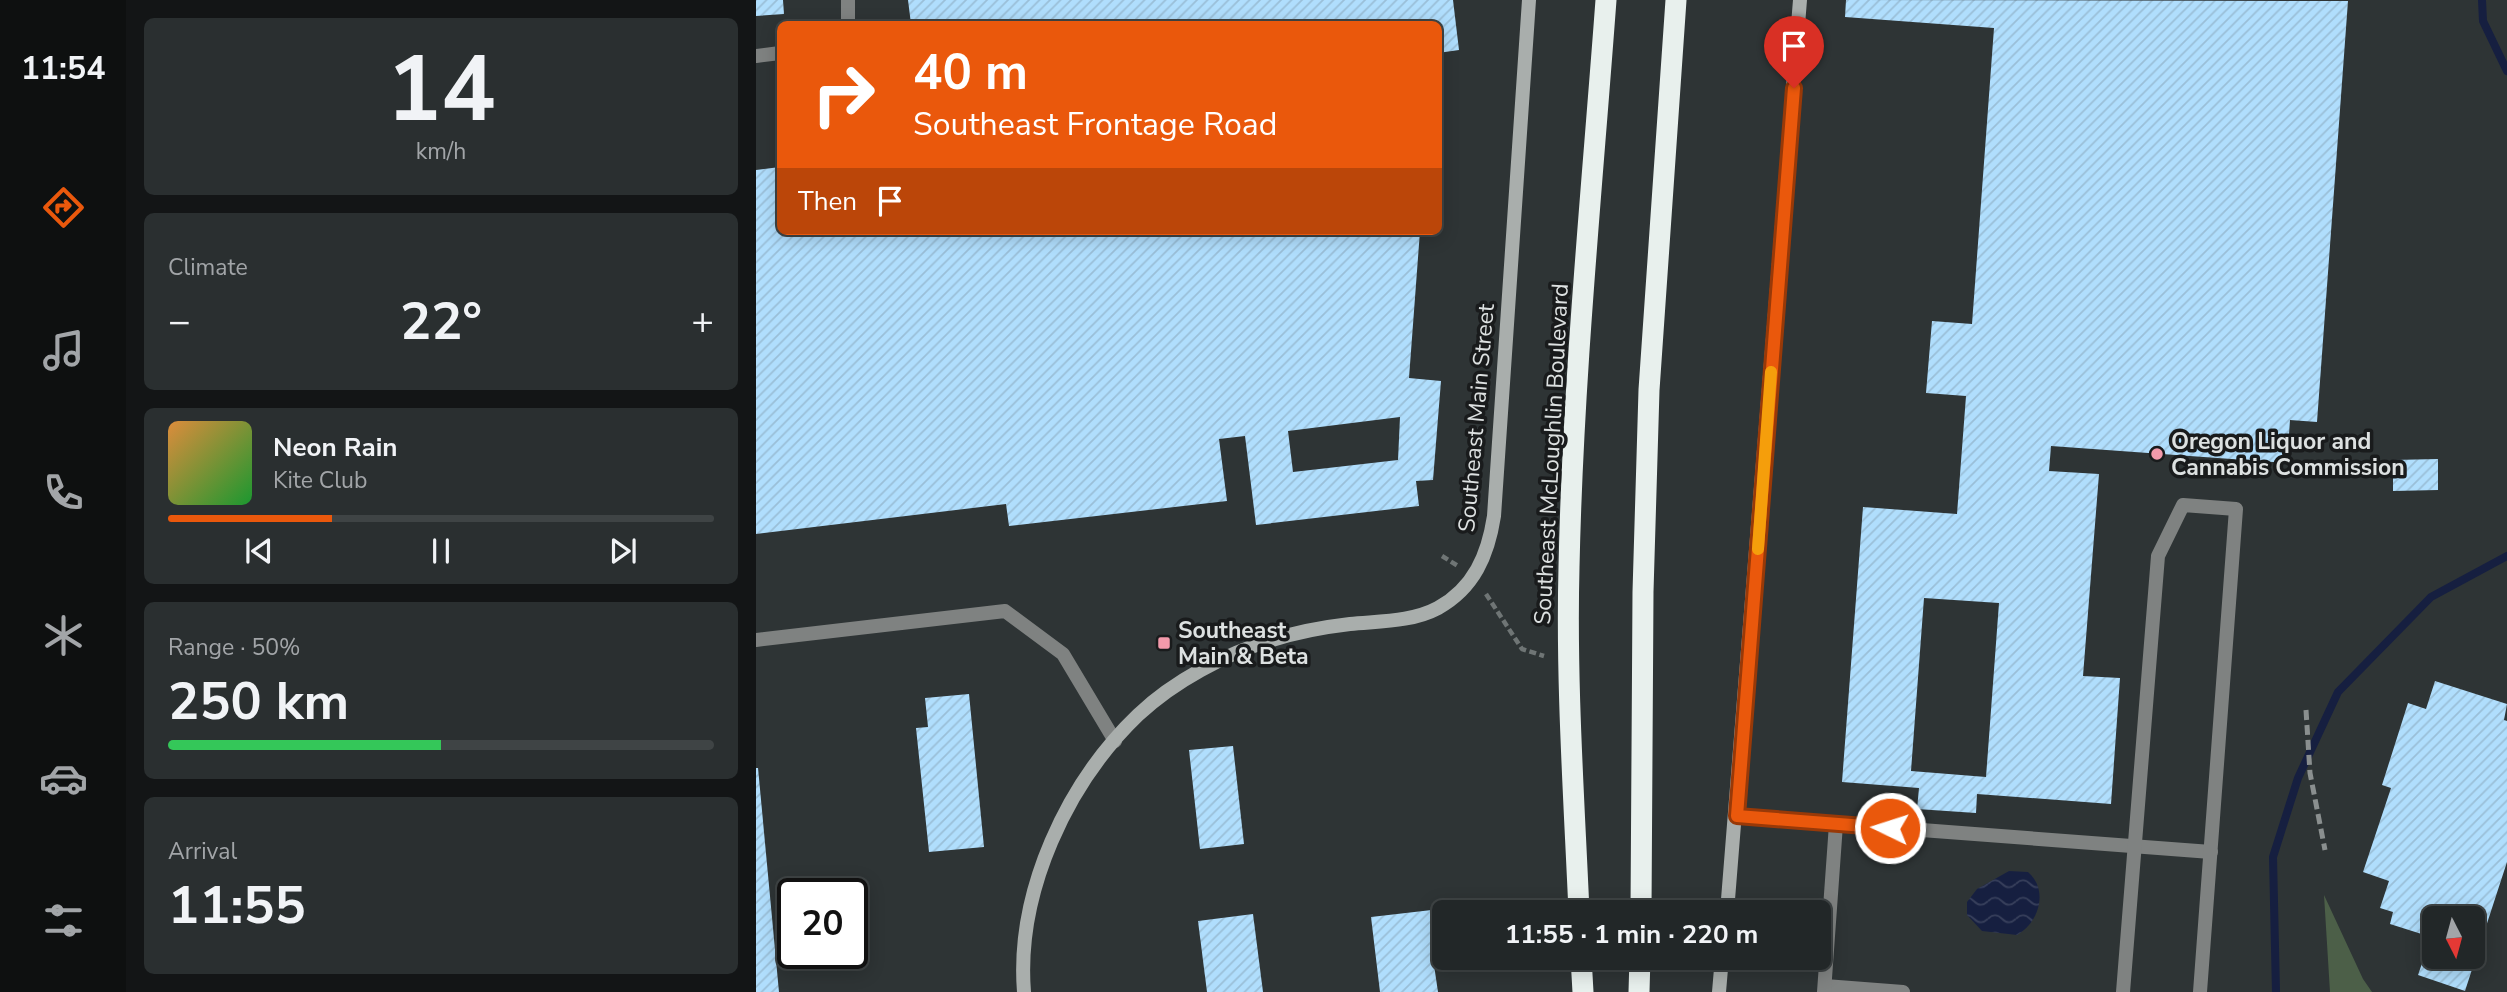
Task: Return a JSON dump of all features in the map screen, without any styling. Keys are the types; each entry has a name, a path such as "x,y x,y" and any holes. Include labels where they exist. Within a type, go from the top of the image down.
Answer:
{"highway":[{"name":"Southeast McLoughlin Boulevard","path":"1579,900 1569,663 1573,441 1606,0"},
{"path":"1641,900 1643,592 1650,390 1676,0"},
{"path":"1582,970 1583,992"},
{"path":"1639,992 1640,970"}],"street":[{"path":"848,0 848,21"},
{"name":"Southeast Main Street","path":"1024,992 1028,925 1047,855 1076,794 1115,741 1158,699 1227,658 1256,645 1297,634 1428,613 1458,595 1474,576 1489,544 1494,516 1529,0"},
{"path":"1728,900 1800,0"},
{"path":"756,56 777,53"},
{"path":"2123,992 2134,846 2139,821 2158,556 2183,505 2236,509 2200,992"},
{"path":"756,640 1005,611 1063,654 1115,741"},
{"path":"1737,816 2211,852"},
{"path":"1836,824 1824,989 1903,992"},
{"path":"1719,992 1721,970"}],"path":[{"path":"1442,556 1474,576 1522,649 1569,663"}],"green space":[{"path":"2324,895 2363,979 2372,992 2330,992"}],"water":[{"path":"2009,871 2028,872 2034,879 2040,897 2036,915 2025,930 2017,935 1982,931 1967,915 1967,902 1977,889"}],"building":[{"path":"756,0 783,0 784,14 756,16"},
{"path":"908,0 1453,0 1459,50 1442,52 1442,21 911,21"},
{"path":"1846,0 2348,1 2317,422 2290,420 2287,463 2051,446 2049,471 2099,474 2083,676 2120,678 2111,804 1977,794 1976,813 1917,809 1919,788 1842,782 1863,507 1957,514 1966,396 1926,393 1932,321 1972,324 1994,28 1845,17","holes":["1924,598 1999,603 1986,777 1911,771"]},
{"path":"777,167 777,235 1420,235 1409,378 1441,381 1433,480 1416,481 1419,506 1256,525 1245,436 1219,439 1227,501 1009,526 1006,504 756,534 756,170","holes":["1400,417 1398,460 1293,472 1288,431"]},
{"path":"2438,459 2438,490 2393,491 2393,460"},
{"path":"2435,681 2507,704 2504,720 2507,721 2507,862 2485,930 2485,906 2422,906 2422,934 2390,924 2393,912 2380,908 2389,881 2363,872 2391,788 2382,785 2408,703 2426,709"},
{"path":"969,694 984,847 929,852 916,728 928,727 925,698"},
{"path":"1233,746 1244,844 1200,849 1189,750"},
{"path":"758,768 779,992 756,992"},
{"path":"1432,910 1432,970 1435,970 1438,992 1380,992 1371,917"},
{"path":"1253,914 1263,992 1207,992 1198,921"},
{"path":"2422,963 2422,970 2472,970 2465,991 2418,975"}],"waterway":[{"path":"2482,0 2483,21 2507,71"},
{"path":"2276,992 2273,857 2298,778 2338,692 2431,597 2507,556"}],"railway":[{"path":"2306,710 2310,773 2325,850"}],"slow traffic":[{"path":"1758,549 1771,372"}],"place":[{"name":"Oregon Liquor and Cannabis Commission","path":"2157,454"},
{"name":"Southeast Main & Beta","path":"1164,643"}],"route":[{"path":"1794,88 1737,816 1890,828"}]}
